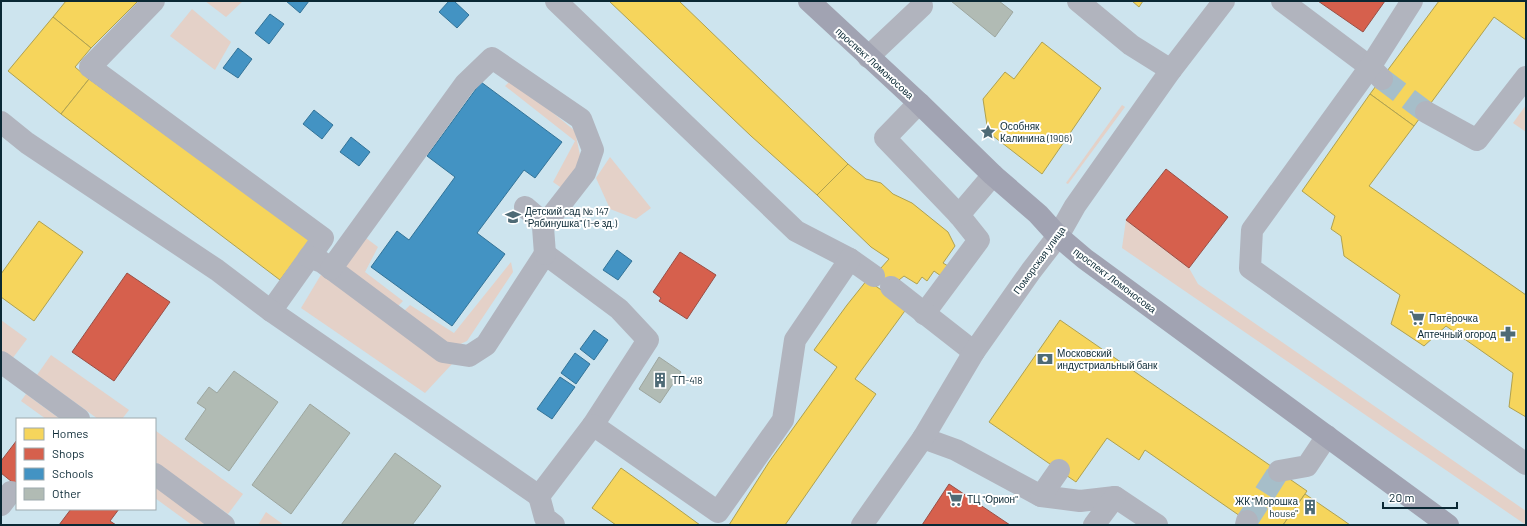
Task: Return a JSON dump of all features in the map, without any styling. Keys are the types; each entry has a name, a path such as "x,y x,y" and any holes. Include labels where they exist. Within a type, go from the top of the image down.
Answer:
{"main road":[{"name":"проспект Ломоносова","path":"809,1 919,103 993,175 1038,214 1058,236 1085,259 1327,436 1438,522"}],"street":[{"path":"154,1 90,67 323,238 271,311"},
{"path":"556,1 796,231 850,259 883,282 974,352"},
{"path":"1078,1 1131,44 1171,70"},
{"name":"Поморская улица","path":"862,525 923,438 974,352 1030,271 1058,236 1076,206 1171,70 1224,1"},
{"path":"1282,1 1376,73"},
{"path":"1412,1 1376,73 1252,230 1250,268 1526,464"},
{"path":"868,57 922,6"},
{"path":"309,257 322,262 331,269 443,352 469,356 486,345 545,254 543,227 585,173 593,150 581,119 492,58 465,84 331,269"},
{"path":"1426,112 1477,140 1526,78"},
{"path":"919,103 885,138 959,215 979,240 924,314"},
{"path":"1,122 28,143 216,270 271,311 539,496 545,518 554,525"},
{"path":"959,215 993,175"},
{"path":"525,207 545,224"},
{"path":"539,496 593,425 648,340 618,309 545,254"},
{"path":"593,425 718,512 783,420 795,340 850,259"},
{"path":"1,362 78,418"},
{"path":"1279,471 1307,466 1327,436"},
{"path":"923,438 956,450 1041,496 1080,501 1115,496 1156,525"},
{"path":"1041,496 1059,470"},
{"path":"156,475 224,525"},
{"path":"1094,525 1115,496"}],"shaded area":[{"path":"205,1 243,1 226,17"},
{"path":"192,9 231,42 215,70 170,36"},
{"path":"512,79 575,131 581,160 563,189 553,182 575,141 505,86"},
{"path":"1122,105 1125,107 1068,184 1066,183"},
{"path":"1526,105 1526,132 1513,123"},
{"path":"610,157 651,208 636,219 610,209 596,178"},
{"path":"1126,220 1189,268 1198,284 1526,511 1526,525 1122,248"},
{"path":"362,235 378,247 365,272 403,301 393,311 337,266"},
{"path":"511,262 513,272 467,341 454,347 401,314 410,305 454,333"},
{"path":"322,273 452,364 425,393 301,308"},
{"path":"1,320 27,339 12,359 1,351"},
{"path":"51,355 129,410 123,418 97,418 37,375"},
{"path":"26,394 59,418 45,418 21,401"},
{"path":"156,431 243,494 228,514 156,463"},
{"path":"156,488 208,525 192,525 156,499"},
{"path":"266,512 284,525 258,525"}],"building: Homes":[{"path":"66,1 138,1 91,48 53,17"},
{"path":"609,1 679,1 848,164 817,195 751,136"},
{"path":"1132,1 1143,1 1139,7"},
{"path":"1439,1 1526,1 1526,40 1494,17 1414,126 1370,94"},
{"path":"53,17 91,48 75,67 89,79 61,114 8,71"},
{"path":"1042,42 1101,88 1042,174 988,132 983,99 1005,72 1014,79"},
{"path":"89,79 310,240 280,280 61,114"},
{"path":"1370,94 1414,126 1369,186 1526,295 1526,417 1509,407 1513,373 1446,326 1424,346 1391,324 1400,295 1344,256 1341,236 1331,229 1335,216 1302,191"},
{"path":"848,164 866,179 881,183 893,194 912,203 948,232 955,246 943,263 948,266 941,276 934,271 927,281 922,277 917,284 904,276 895,283 872,278 889,259 871,247 817,195"},
{"path":"39,221 83,252 34,321 1,297 1,274"},
{"path":"867,280 907,308 855,379 876,394 785,525 729,525 769,462 837,367 814,350"},
{"path":"1060,320 1307,491 1283,525 1253,525 1145,450 1139,460 1107,438 1076,482 989,422"},
{"path":"621,468 700,525 616,525 592,508"},
{"name":"ЖК \"Морошка house\"","path":"1305,494 1343,520 1350,525 1283,525"}],"building: Shops":[{"path":"1318,1 1385,1 1363,32"},
{"path":"1166,169 1228,217 1189,268 1126,220"},
{"path":"680,252 716,275 687,319 659,301 661,298 653,292"},
{"path":"127,273 170,302 114,381 72,352"},
{"path":"16,441 16,485 1,473 1,461"},
{"name":"ТЦ \"Орион\"","path":"949,484 1010,525 922,525"},
{"path":"70,510 118,510 110,521 116,525 59,525"}],"building: Schools":[{"path":"286,1 309,1 300,13"},
{"path":"449,1 454,1 469,15 457,28 439,12"},
{"path":"270,14 284,24 269,44 255,33"},
{"path":"238,48 252,59 238,78 223,68"},
{"path":"481,82 562,142 535,178 524,170 477,233 505,254 452,326 371,267 397,231 409,240 455,177 427,156"},
{"path":"314,110 333,125 322,139 303,124"},
{"path":"351,137 370,152 359,166 340,152"},
{"path":"617,250 632,261 618,280 603,270"},
{"path":"594,330 608,340 594,360 580,349"},
{"path":"575,353 590,364 576,384 561,373"},
{"path":"560,377 575,387 552,419 537,409"}],"building: Other":[{"path":"951,1 999,1 1013,12 995,37"},
{"name":"ТП-418","path":"659,357 681,372 660,403 639,389"},
{"path":"234,371 278,402 229,471 185,439 206,409 197,403 209,387 217,393"},
{"path":"310,404 350,433 291,514 252,485"},
{"path":"395,453 441,486 425,508 412,525 341,525"}],"tunnel":[{"path":"1382,79 1426,112"},
{"path":"1247,521 1279,471"}],"place":[{"name":"Особняк Калинина (1906)","path":"988,132"},
{"name":"Детский сад № 147 \"Рябинушка\" (1-е зд.)","path":"513,217"},
{"name":"Пятёрочка","path":"1417,318"},
{"name":"Аптечный огород","path":"1508,334"},
{"name":"Московский индустриальный банк","path":"1045,359"},
{"name":"ТП-418","path":"660,380"},
{"name":"ТЦ \"Орион\"","path":"955,499"},
{"name":"ЖК \"Морошка house\"","path":"1310,507"}]}
